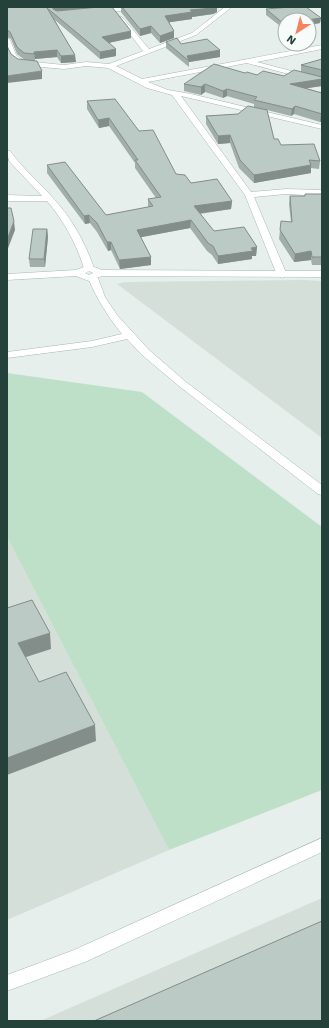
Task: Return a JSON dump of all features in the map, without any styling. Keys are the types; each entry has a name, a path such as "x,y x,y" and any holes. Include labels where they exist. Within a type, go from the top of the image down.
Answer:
{"street":[{"path":"92,11 140,7"},
{"path":"110,66 194,34 229,7"},
{"path":"114,10 147,51"},
{"path":"7,40 16,61 22,63 64,67 98,64 110,66 150,86 175,94 191,96 322,127"},
{"path":"144,82 322,47"},
{"path":"247,61 322,81"},
{"path":"175,94 249,195 282,274"},
{"path":"7,153 12,161 50,199 75,232 94,273 95,288 109,312 129,336 163,368 322,491"},
{"path":"249,195 268,191 285,190 322,193"},
{"path":"7,198 50,199"},
{"path":"7,277 79,273 82,270 94,273 322,274"},
{"path":"7,355 92,344 129,336"},
{"path":"7,983 79,956 322,845"}],"shaded area":[{"path":"322,281 322,438 117,284 125,282"},
{"path":"7,537 169,850 7,920"},
{"path":"322,898 322,1021 40,1021"}],"green space":[{"path":"7,373 142,392 322,527 322,790 169,850 7,537"}],"building":[{"path":"7,7 53,7 53,9 57,11 112,7 131,31 102,37 116,49 100,52 47,8 75,55 61,56 57,50 34,52 34,54 24,53 17,47 10,32 7,30"},
{"path":"122,7 214,7 190,10 192,12 165,16 174,31 160,36 151,26 140,29"},
{"path":"306,7 313,12 277,12 277,18 266,9"},
{"path":"177,38 181,44 207,39 220,50 187,56 189,61 166,42"},
{"path":"7,46 11,54 18,59 37,61 42,71 7,76"},
{"path":"322,59 322,70 301,65"},
{"path":"214,64 257,75 263,71 284,76 294,70 322,77 322,79 290,84 322,93 322,114 295,106 292,109 254,100 257,97 227,89 223,91 205,84 201,87 184,84"},
{"path":"115,99 139,131 153,130 176,174 185,175 191,183 217,179 232,201 194,206 214,231 244,227 257,247 251,248 253,251 218,256 213,246 208,243 191,220 137,230 151,257 119,260 111,242 107,242 97,223 89,215 84,216 47,165 65,162 106,215 153,206 148,199 161,197 135,160 138,160 109,118 98,120 87,101"},
{"path":"248,106 267,110 274,139 278,139 281,145 314,144 320,161 309,160 311,165 254,175 240,160 230,135 218,136 206,116 238,114"},
{"path":"305,194 322,194 322,257 312,257 311,251 295,254 280,230 281,221 292,222 290,196 305,196"},
{"path":"7,208 11,208 14,221 7,240"},
{"path":"33,229 47,229 44,259 29,259"},
{"path":"32,600 50,633 18,643 39,682 66,672 95,725 7,758 7,608"},
{"path":"322,921 322,1021 94,1021"}]}
